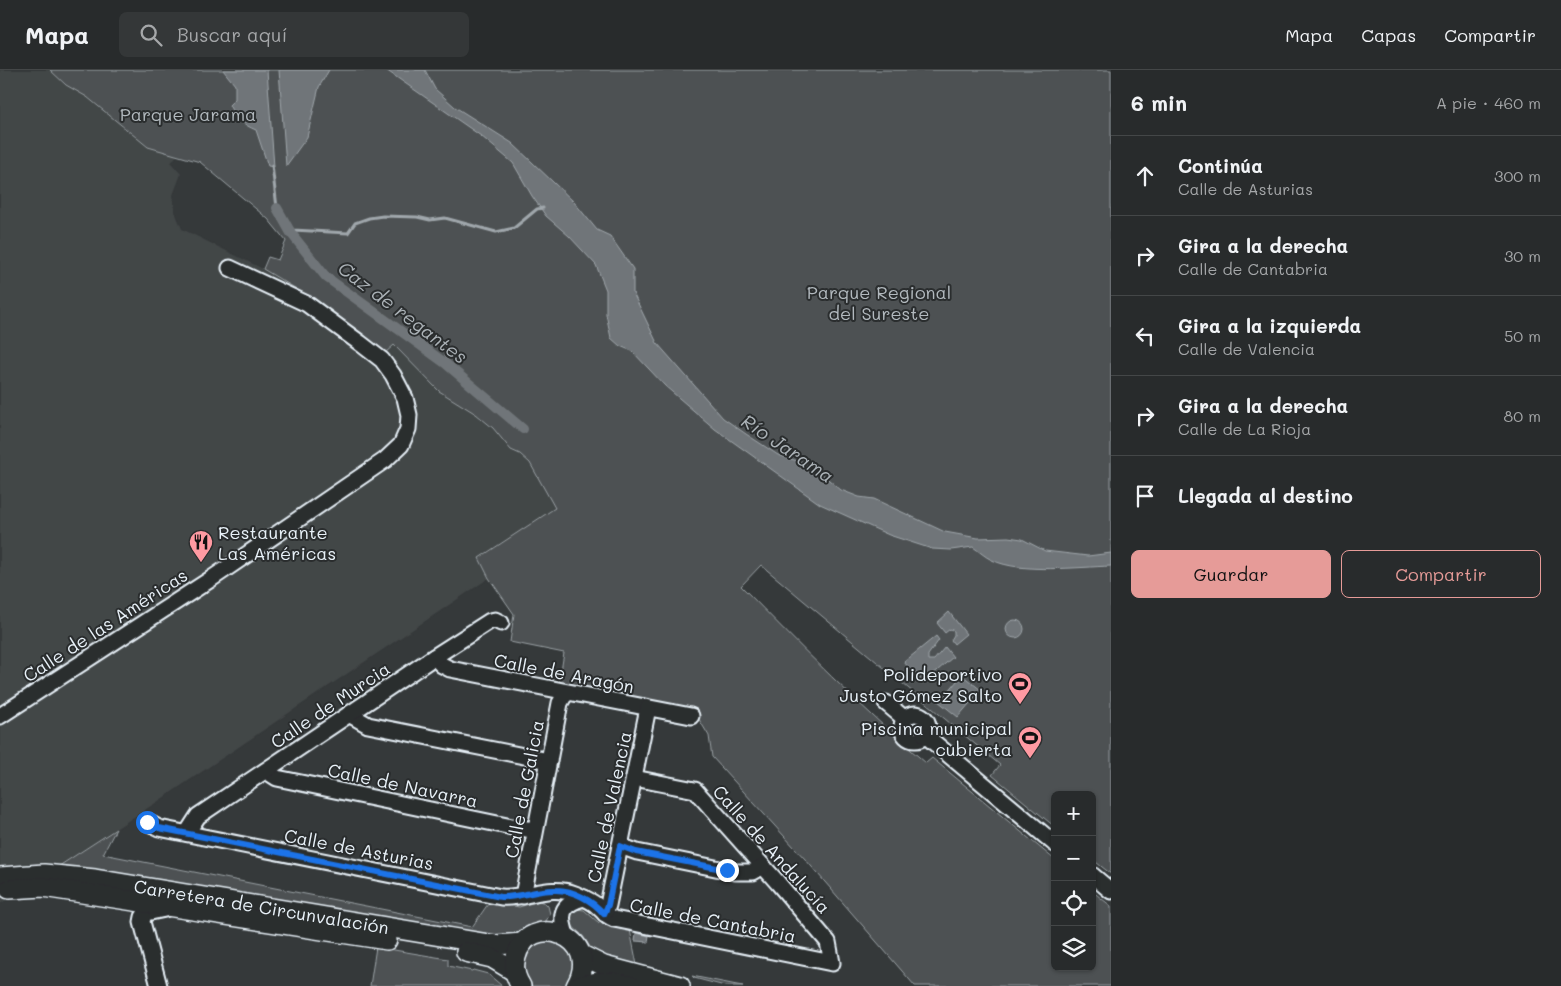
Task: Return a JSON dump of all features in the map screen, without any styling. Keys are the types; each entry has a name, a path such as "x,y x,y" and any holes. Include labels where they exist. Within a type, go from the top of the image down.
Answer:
{"main road":[{"name":"Carretera de Circunvalación","path":"0,877 44,874 95,879 496,945 523,943"},
{"name":"Carretera de Circunvalación","path":"0,890 43,887 479,954 498,961 518,979"},
{"path":"518,979 516,957 523,943 529,937 544,931 552,931 574,942 582,955 583,966 578,986"},
{"path":"582,955 604,966 680,986"},
{"path":"578,986 599,981 631,986"}],"street":[{"name":"Calle de las Américas","path":"0,716 211,579 384,460 401,445 408,429 409,415 405,398 393,375 382,360 307,304 230,268"},
{"name":"Calle de Murcia","path":"187,833 198,816 434,657 490,621 502,622"},
{"name":"Calle de Aragón","path":"434,657 442,665 450,669 691,716"},
{"name":"Calle de Galicia","path":"523,896 534,830 560,702 568,693"},
{"path":"886,703 904,719 912,715 920,716 928,726 925,735 1051,841"},
{"name":"Calle de Valencia","path":"604,914 608,905 648,708"},
{"path":"349,714 368,725 549,761"},
{"name":"Calle de Navarra","path":"266,771 277,778 534,830"},
{"name":"Calle de Andalucía","path":"634,778 695,790 828,942 832,963"},
{"name":"Calle de Asturias","path":"147,822 159,828 501,897 523,896 555,890 565,891"},
{"path":"620,846 636,852 735,872 753,872 763,866"},
{"path":"1096,878 1111,891"},
{"name":"Calle de Cantabria","path":"565,891 591,901 604,914 614,919 832,963"},
{"path":"542,892 553,900 558,912 556,920 544,931"},
{"path":"567,937 561,917 564,909 576,900 584,898"},
{"path":"159,986 144,929 143,917 146,913 172,908"}],"shaded area":[{"path":"0,70 50,70 66,85 87,97 148,147 177,155 171,163 181,174 173,195 175,212 182,229 263,269 320,303 385,353 394,345 439,391 476,414 493,428 511,450 520,454 530,463 556,508 480,558 489,578 157,802 0,904"},
{"path":"223,70 267,70 274,167 268,166 256,130 240,120 229,105 235,99 235,85"},
{"path":"279,70 329,70 319,87 307,137 286,166"},
{"path":"386,70 425,70 435,89 455,107 512,143 574,202 597,230 610,236 633,269 633,293 657,343 723,418 746,434 778,455 811,465 841,490 859,497 874,499 945,532 978,538 1008,537 1022,539 1045,551 1088,556 1111,553 1111,566 1050,569 1018,567 992,560 973,547 951,550 932,549 889,535 820,504 715,429 665,386 632,351 620,346 611,338 606,314 606,290 596,265 569,236 546,216 513,163 481,136"},
{"path":"949,612 966,634 954,644 951,640 954,631 950,629 945,633 937,623"},
{"path":"1015,620 1021,623 1024,629 1021,635 1015,638 1009,635 1006,629 1009,623"},
{"path":"936,636 939,640 928,655 928,660 934,660 945,647 953,657 922,684 904,662"},
{"path":"962,675 981,690 958,717 938,701 943,698"},
{"path":"636,933 649,936 648,942 635,941"}],"green space":[{"name":"Parque Regional del Sureste","path":"50,70 1111,70 1111,874 1096,862 1096,791 1051,791 1051,824 992,775 1000,765 761,565 741,586 832,677 926,763 932,758 1051,857 1051,971 1096,971 1096,894 1111,906 1111,986 915,986 805,859 712,757 709,736 694,711 559,683 564,653 510,642 514,614 489,578 479,558 555,508 530,463 520,454 511,450 493,428 476,414 439,391 394,345 385,353 320,303 263,269 268,257 278,260 286,241 268,219 200,162 148,147 87,97 66,85"},
{"path":"912,720 918,720 922,727 918,734 912,734 908,730 908,724"},
{"path":"116,829 103,854 472,927 488,904 487,901 519,907 539,901 548,906 550,914 546,921 531,926 519,933 502,936 218,891 56,868"},
{"path":"576,909 584,910 599,923 630,930 637,965 607,959 591,949 583,936 570,924 569,917"},
{"path":"547,939 564,944 575,958 570,983 566,986 532,986 524,972 524,958 527,952 539,942"},
{"path":"376,947 448,959 448,966 488,974 502,986 370,986"},
{"path":"692,976 743,986 725,986"}],"waterway":[{"path":"272,165 277,208 293,230 348,233 355,223 383,216 417,217 430,220 445,218 496,232 514,228 537,209 543,208"},
{"name":"Caz de regantes","path":"277,208 291,233 326,277 445,363 523,429"}],"place":[{"name":"Restaurante Las Américas","path":"201,563"},
{"name":"Polideportivo Justo Gómez Salto","path":"1020,705"},
{"name":"Piscina municipal cubierta","path":"1030,759"}],"route":[{"path":"147,822 159,828 501,897 511,898 555,890 565,891 591,901 604,914 608,905 620,846 636,852 727,870"}],"park label":[{"name":"Parque Jarama","path":"188,114"}],"water label":[{"name":"Río Jarama","path":"788,448"}]}
